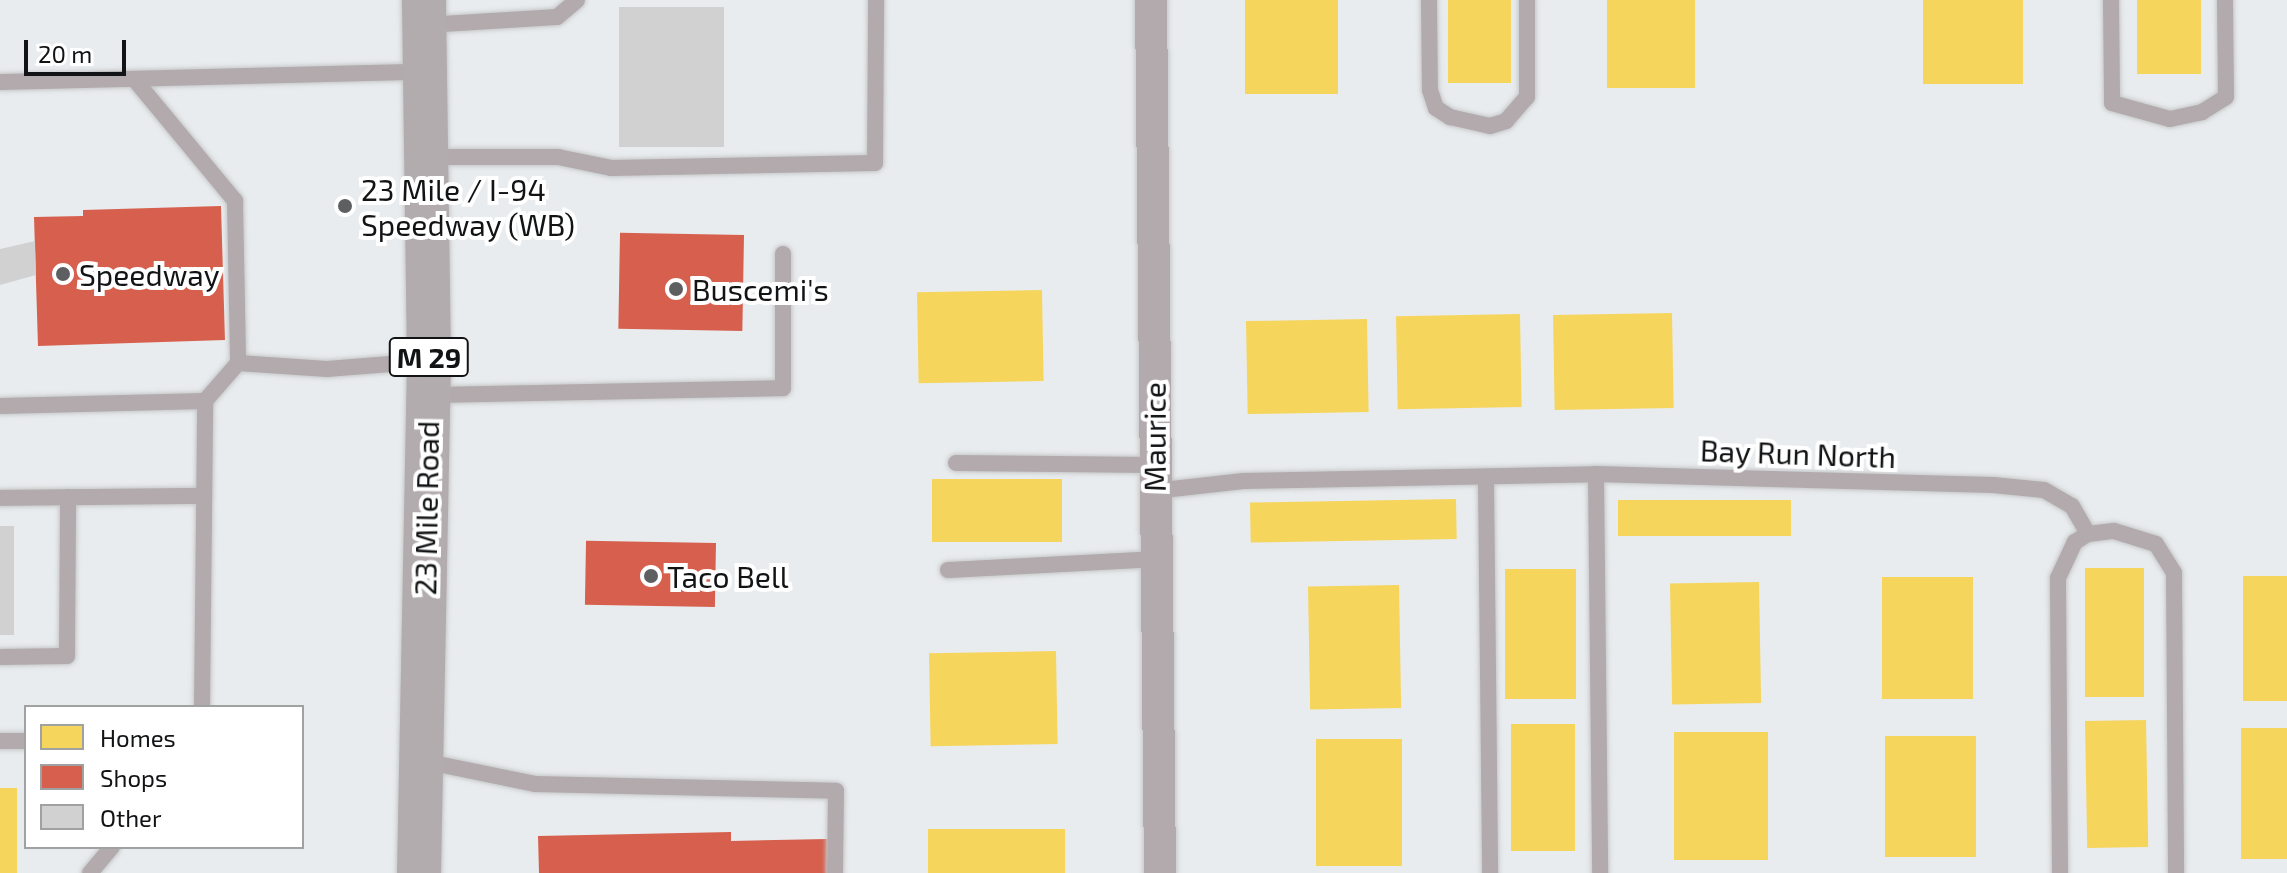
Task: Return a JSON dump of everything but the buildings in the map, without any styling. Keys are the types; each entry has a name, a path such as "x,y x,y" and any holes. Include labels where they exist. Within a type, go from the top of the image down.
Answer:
{"main road":[{"name":"23 Mile Road","path":"419,873 428,378 424,12"}],"street":[{"name":"Maurice","path":"1151,0 1160,873"}],"lane":[{"path":"424,12 557,17 577,0"},
{"path":"426,157 558,157 611,168 875,163 876,0"},
{"path":"1429,0 1430,90 1436,108 1450,117 1490,126 1506,121 1527,97 1527,0"},
{"path":"2111,0 2112,103 2170,119 2202,112 2226,97 2225,0"},
{"path":"0,82 425,72"},
{"path":"135,80 235,201 238,363 205,401 202,705"},
{"path":"238,363 428,378 783,388 783,254"},
{"path":"0,406 205,401"},
{"name":"Bay Run North","path":"956,463 1154,478 1243,481 1486,479 1596,474 2044,490 2072,506 2088,534"},
{"path":"1596,474 1600,873"},
{"path":"1486,479 1490,873"},
{"path":"0,498 204,496"},
{"path":"0,657 67,656 68,497"},
{"path":"2060,873 2058,578 2075,542 2088,534 2114,531 2139,535 2156,544 2174,573 2176,873"},
{"path":"948,570 1155,559"},
{"path":"0,741 24,741"},
{"path":"422,761 535,784 836,791 835,873"},
{"path":"90,873 110,849"}],"place":[{"name":"23 Mile / I-94 Speedway (WB)","path":"345,206"},
{"name":"Speedway","path":"63,274"},
{"name":"Buscemi's","path":"676,289"},
{"name":"Taco Bell","path":"651,576"}]}
